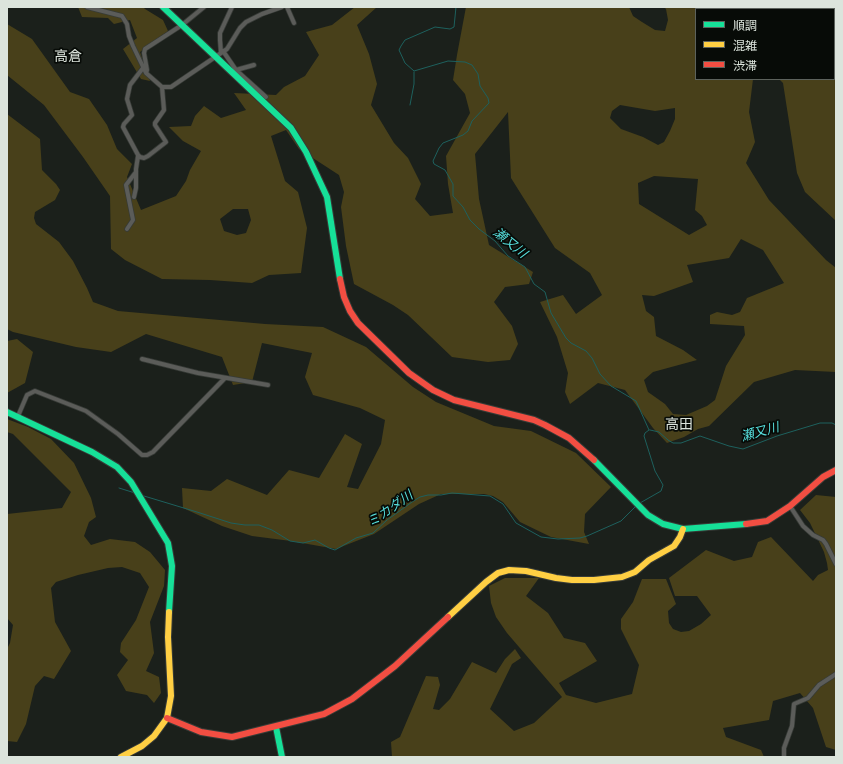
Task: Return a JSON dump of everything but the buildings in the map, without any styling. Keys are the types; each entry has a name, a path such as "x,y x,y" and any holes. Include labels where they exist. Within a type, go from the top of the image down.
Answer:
{"street":[{"path":"87,7 122,16 127,24 129,36 143,68 146,73 162,87 171,87 227,49 240,28 246,22 282,7"},
{"path":"163,7 182,25 220,54 266,97"},
{"path":"146,73 148,70 144,53 145,50 182,25 204,7"},
{"path":"232,7 220,33 220,54 291,128 306,152 327,197 340,281 344,297 358,323 409,374 434,390 454,400 534,420 569,438 585,451 648,515 663,524 683,528 759,523 772,519 790,506 823,477 836,470"},
{"path":"287,7 294,24"},
{"path":"236,70 254,65"},
{"path":"134,197 138,156 122,127 132,115 127,99 130,85 143,68"},
{"path":"138,156 144,158 166,142 154,125 164,110 162,87"},
{"path":"127,229 133,220 126,185 136,172"},
{"path":"142,359 174,368 268,385"},
{"path":"18,416 27,395 35,391 86,411 118,434 142,455 147,455 153,452 225,378"},
{"path":"7,412 92,452 117,467 137,490 165,536 170,550 172,566 168,656 171,696 167,718 159,730 148,741 121,757"},
{"path":"790,506 803,526 813,535 823,540 836,564"},
{"path":"167,718 201,732 232,737 276,728 324,714 352,699 395,666 486,582 498,573 509,570 526,571 572,580 594,580 622,577 635,572 649,560 674,546 680,537 683,528"},
{"path":"784,757 784,748 792,726 794,704 808,698 819,685 836,674"},
{"path":"276,728 282,757"}],"shaded area":[{"path":"78,7 143,7 163,20 168,31 140,52 150,81 141,79 123,49 137,38 130,20 114,24 108,18 82,17"},
{"path":"355,7 377,7 357,25 369,54 377,84 371,105 394,143 408,158 421,184 415,199 430,216 453,213 448,184 446,156 470,113 465,94 453,80 466,7 629,7 633,16 642,22 655,30 665,31 668,20 666,9 664,7 836,7 836,221 805,192 797,173 783,83 780,80 835,80 835,8 695,8 695,80 753,80 749,112 755,142 746,163 769,200 826,260 836,268 836,372 795,370 754,382 709,426 698,429 684,437 667,443 653,428 625,390 598,383 570,404 565,392 568,373 557,337 540,302 563,295 576,314 602,295 590,273 555,248 511,178 508,112 475,154 479,199 489,245 533,272 529,284 505,287 494,302 512,326 518,344 510,360 488,362 452,357 408,315 393,305 354,284 346,246 341,207 344,192 339,175 299,149 286,130 271,136 285,181 298,192 307,228 301,273 269,275 252,283 162,279 125,260 111,249 110,196 44,105 7,75 7,24 32,39 70,92 89,99 107,125 117,149 132,164 127,177 141,210 176,196 186,181 190,170 201,151 183,141 169,127 191,126 195,116 204,106 221,118 246,110 234,93 276,95 284,87 305,76 319,55 306,32 332,25","holes":["620,105 655,111 675,108 675,119 664,142 658,145 643,137 621,129 610,118 612,111","654,176 698,179 695,210 702,216 707,225 689,235 639,204 638,183","233,209 248,209 251,220 246,233 237,235 224,231 220,219","741,239 763,250 784,283 747,298 740,312 732,315 717,312 710,315 710,324 744,326 745,335 726,366 715,400 707,406 686,415 673,414 665,404 648,392 644,380 653,372 697,360 683,350 656,336 654,317 646,311 642,295 654,296 693,282 687,265 729,258"]},
{"path":"7,114 40,139 42,170 60,190 55,200 35,212 34,218 36,224 59,242 73,261 93,302 118,311 265,324 323,327 366,347 413,387 436,402 494,426 531,431 576,453 611,487 585,514 584,532 589,544 551,537 520,522 503,502 493,496 484,494 441,494 419,504 374,534 336,549 252,536 222,526 183,508 182,488 211,491 227,479 267,495 289,470 319,478 345,434 362,444 347,487 358,489 381,444 385,420 360,408 313,395 305,377 312,353 262,343 252,382 233,385 222,357 146,334 111,352 76,347 13,332 7,329"},
{"path":"17,339 33,352 25,383 7,393 7,341"},
{"path":"7,419 28,427 51,439 74,463 91,498 96,517 89,522 84,536 91,545 110,539 135,542 150,552 165,570 164,586 150,622 154,653 146,671 159,677 161,693 154,703 147,695 126,691 117,675 128,660 120,652 121,643 136,620 149,587 140,573 122,567 108,568 78,575 56,582 51,588 55,622 71,651 54,679 44,676 35,686 26,724 17,742 7,741 7,649 10,643 13,625 7,618 7,514 62,508 71,492 13,434 7,432"},
{"path":"816,495 836,497 836,750 826,747 813,708 800,693 773,701 769,720 723,728 726,737 761,750 764,757 392,757 391,742 400,737 426,676 438,677 440,685 433,709 439,710 450,699 472,662 496,673 505,659 515,649 521,658 512,664 490,709 514,731 534,723 562,697 507,633 496,617 491,603 489,586 505,578 539,578 526,596 548,613 564,638 585,643 597,661 559,683 566,695 596,703 632,694 639,665 621,629 621,619 633,602 642,579 666,579 676,604 668,611 669,623 673,629 681,632 689,631 701,624 711,615 697,596 675,596 669,578 706,550 734,561 752,557 758,542 771,537 813,581 818,575 828,570 827,563 824,552 810,523 800,510"}],"waterway":[{"name":"瀬又川","path":"456,7 454,27 450,29 435,27 405,40 399,50 405,63 414,71 448,61 465,62 472,65 478,74 480,86 488,98 489,103 472,121 468,131 463,135 443,143 433,161 434,164 445,170 453,184 453,196 463,207 470,220 495,241 508,256 525,267 534,284 545,292 551,313 566,338 571,343 586,351 592,358 600,374 611,386 636,401 649,430"},
{"path":"410,105 414,84 414,72"},
{"name":"瀬又川","path":"650,430 659,432 673,443 681,443 700,436 743,449 777,436 820,423 832,423 836,425"},
{"name":"ミカダ川","path":"640,503 661,491 663,485 655,471 644,436 649,430"},
{"name":"ミカダ川","path":"119,488 135,493"},
{"name":"ミカダ川","path":"144,496 231,523 259,525 272,530 290,541 303,543 315,540 335,550 356,538 373,533 387,520 412,502 420,497 428,495 452,493 490,496 503,504 516,523 541,537 558,539 580,538 587,536 621,521 636,506"}],"traffic: fast":[{"path":"163,7 291,128 306,152 327,197 340,279"},
{"path":"7,412 92,452 117,467 131,482 168,543 172,566 169,612"},
{"path":"594,460 648,515 663,524 683,529 746,524"},
{"path":"276,727 282,757"}],"traffic: slow":[{"path":"448,617 498,573 509,570 526,571 572,580 594,580 622,577 635,572 649,560 674,546 683,529"},
{"path":"121,757 142,746 154,736 167,718 171,696 168,637 169,612"}],"traffic: jam":[{"path":"340,279 344,297 350,311 358,323 409,373 433,390 454,400 534,420 545,425 569,438 594,460"},
{"path":"746,524 767,521 790,506 823,477 836,470"},
{"path":"167,718 201,732 232,737 324,714 352,699 395,666 448,617"}],"district":[{"name":"高倉","path":"68,57"},
{"name":"高田","path":"679,425"}]}
